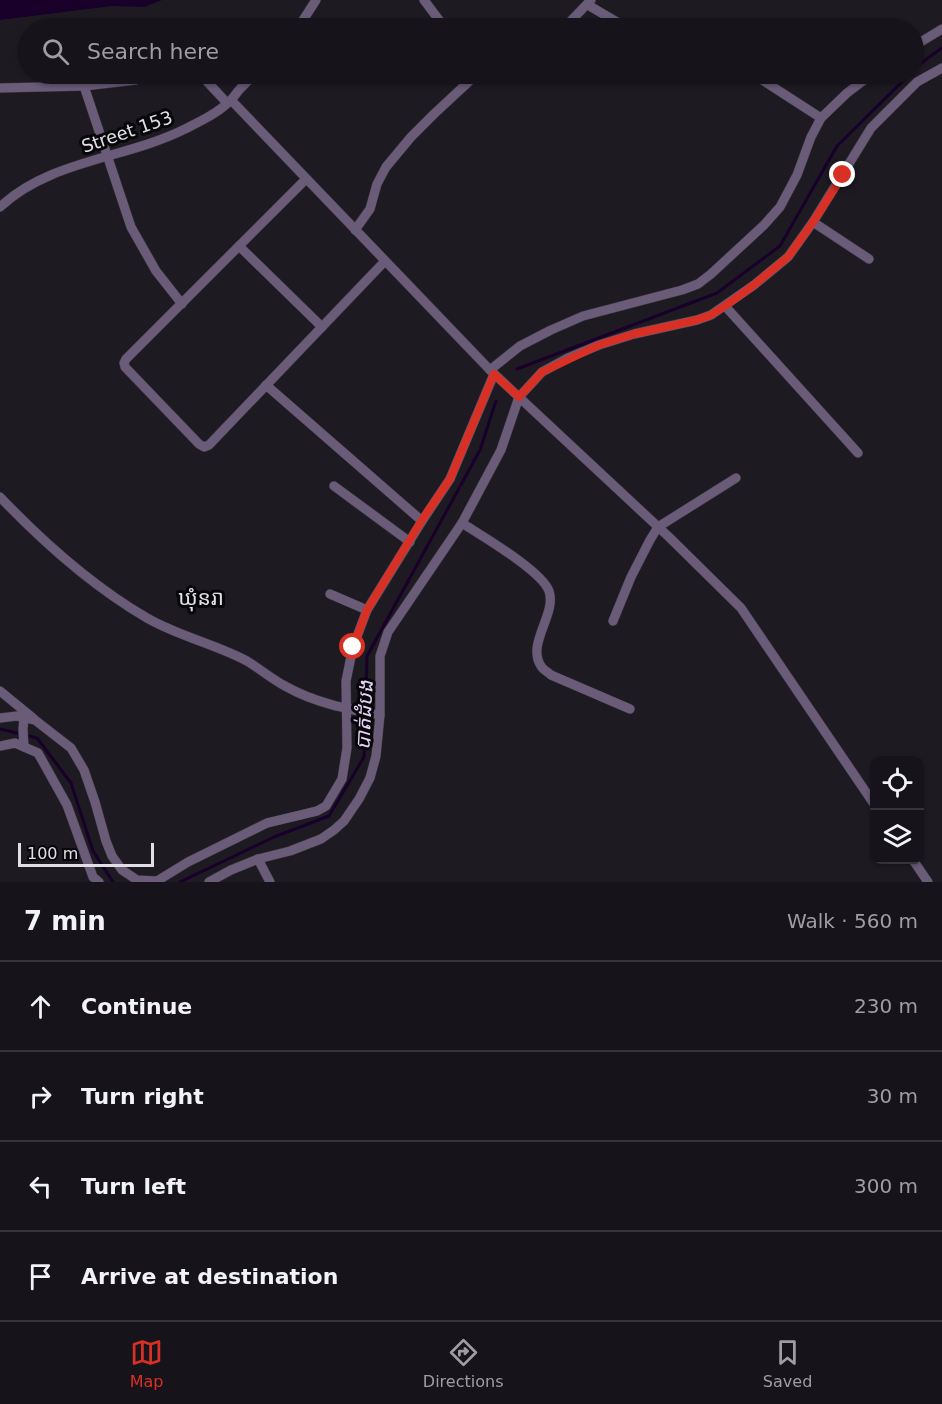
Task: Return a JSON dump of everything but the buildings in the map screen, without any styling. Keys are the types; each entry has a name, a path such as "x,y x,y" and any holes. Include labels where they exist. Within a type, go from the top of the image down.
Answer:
{"street":[{"path":"304,18 316,0"},
{"path":"424,0 438,18"},
{"path":"574,18 589,2 612,18"},
{"path":"924,40 942,29"},
{"path":"924,78 942,68"},
{"path":"0,88 105,84"},
{"path":"210,84 306,179 492,372 741,608 870,798"},
{"name":"Street 153","path":"0,207 8,199 44,177 183,130 212,115 229,102 244,84"},
{"path":"355,230 370,209 377,184 386,167 411,137 466,84"},
{"path":"768,84 821,118"},
{"path":"0,691 71,748 84,770 112,856 122,870 137,880 158,881 188,862 267,823 317,811 326,806 342,779 347,748 346,681 353,647 367,610 450,479 492,372 520,346 573,320 682,290 698,284 711,274 780,207 821,118 859,84"},
{"path":"209,882 258,859 290,851 321,839 344,821 359,799 370,778 376,756 380,715 380,656 388,632 462,523 501,450 519,397 542,372 589,349 634,334 711,315 754,285 788,257 813,222 872,128 915,84"},
{"path":"84,86 131,227 156,271 182,304"},
{"path":"306,179 126,359 125,368 199,444 204,447 209,445 385,261"},
{"path":"813,222 869,259"},
{"path":"239,246 322,327"},
{"path":"725,306 858,453"},
{"path":"266,385 422,520"},
{"path":"613,621 631,577 658,527 736,478"},
{"path":"334,486 410,542"},
{"path":"0,496 28,526 73,566 148,619 246,661 304,696 346,709 380,715"},
{"path":"462,523 517,559 546,586 550,606 541,634 537,657 542,668 551,675 630,709"},
{"path":"330,594 367,610"},
{"path":"0,718 17,716 35,720"},
{"path":"23,743 24,717"},
{"path":"0,746 23,743 38,753 62,794 93,877 99,882"},
{"path":"258,859 270,882"},
{"path":"916,864 928,882"},
{"path":"231,870 233,882"}],"shaded area":[{"path":"0,0 162,0 144,7 112,6 0,20"}],"waterway":[{"name":"បាត់ដំបង","path":"924,61 942,48"},
{"name":"បាត់ដំបង","path":"517,369 717,293 780,246 837,146 900,84"},
{"name":"បាត់ដំបង","path":"180,882 274,837 329,816 364,757 367,656 480,450 496,401"},
{"name":"បាត់ដំបង","path":"0,729 37,738 71,783 93,851 113,882"}],"district":[{"name":"ឃុំនរា","path":"201,598"}],"route":[{"path":"353,647 367,610 450,479 494,374 519,397 542,372 568,358 634,334 711,315 754,285 788,257 843,175"}]}
